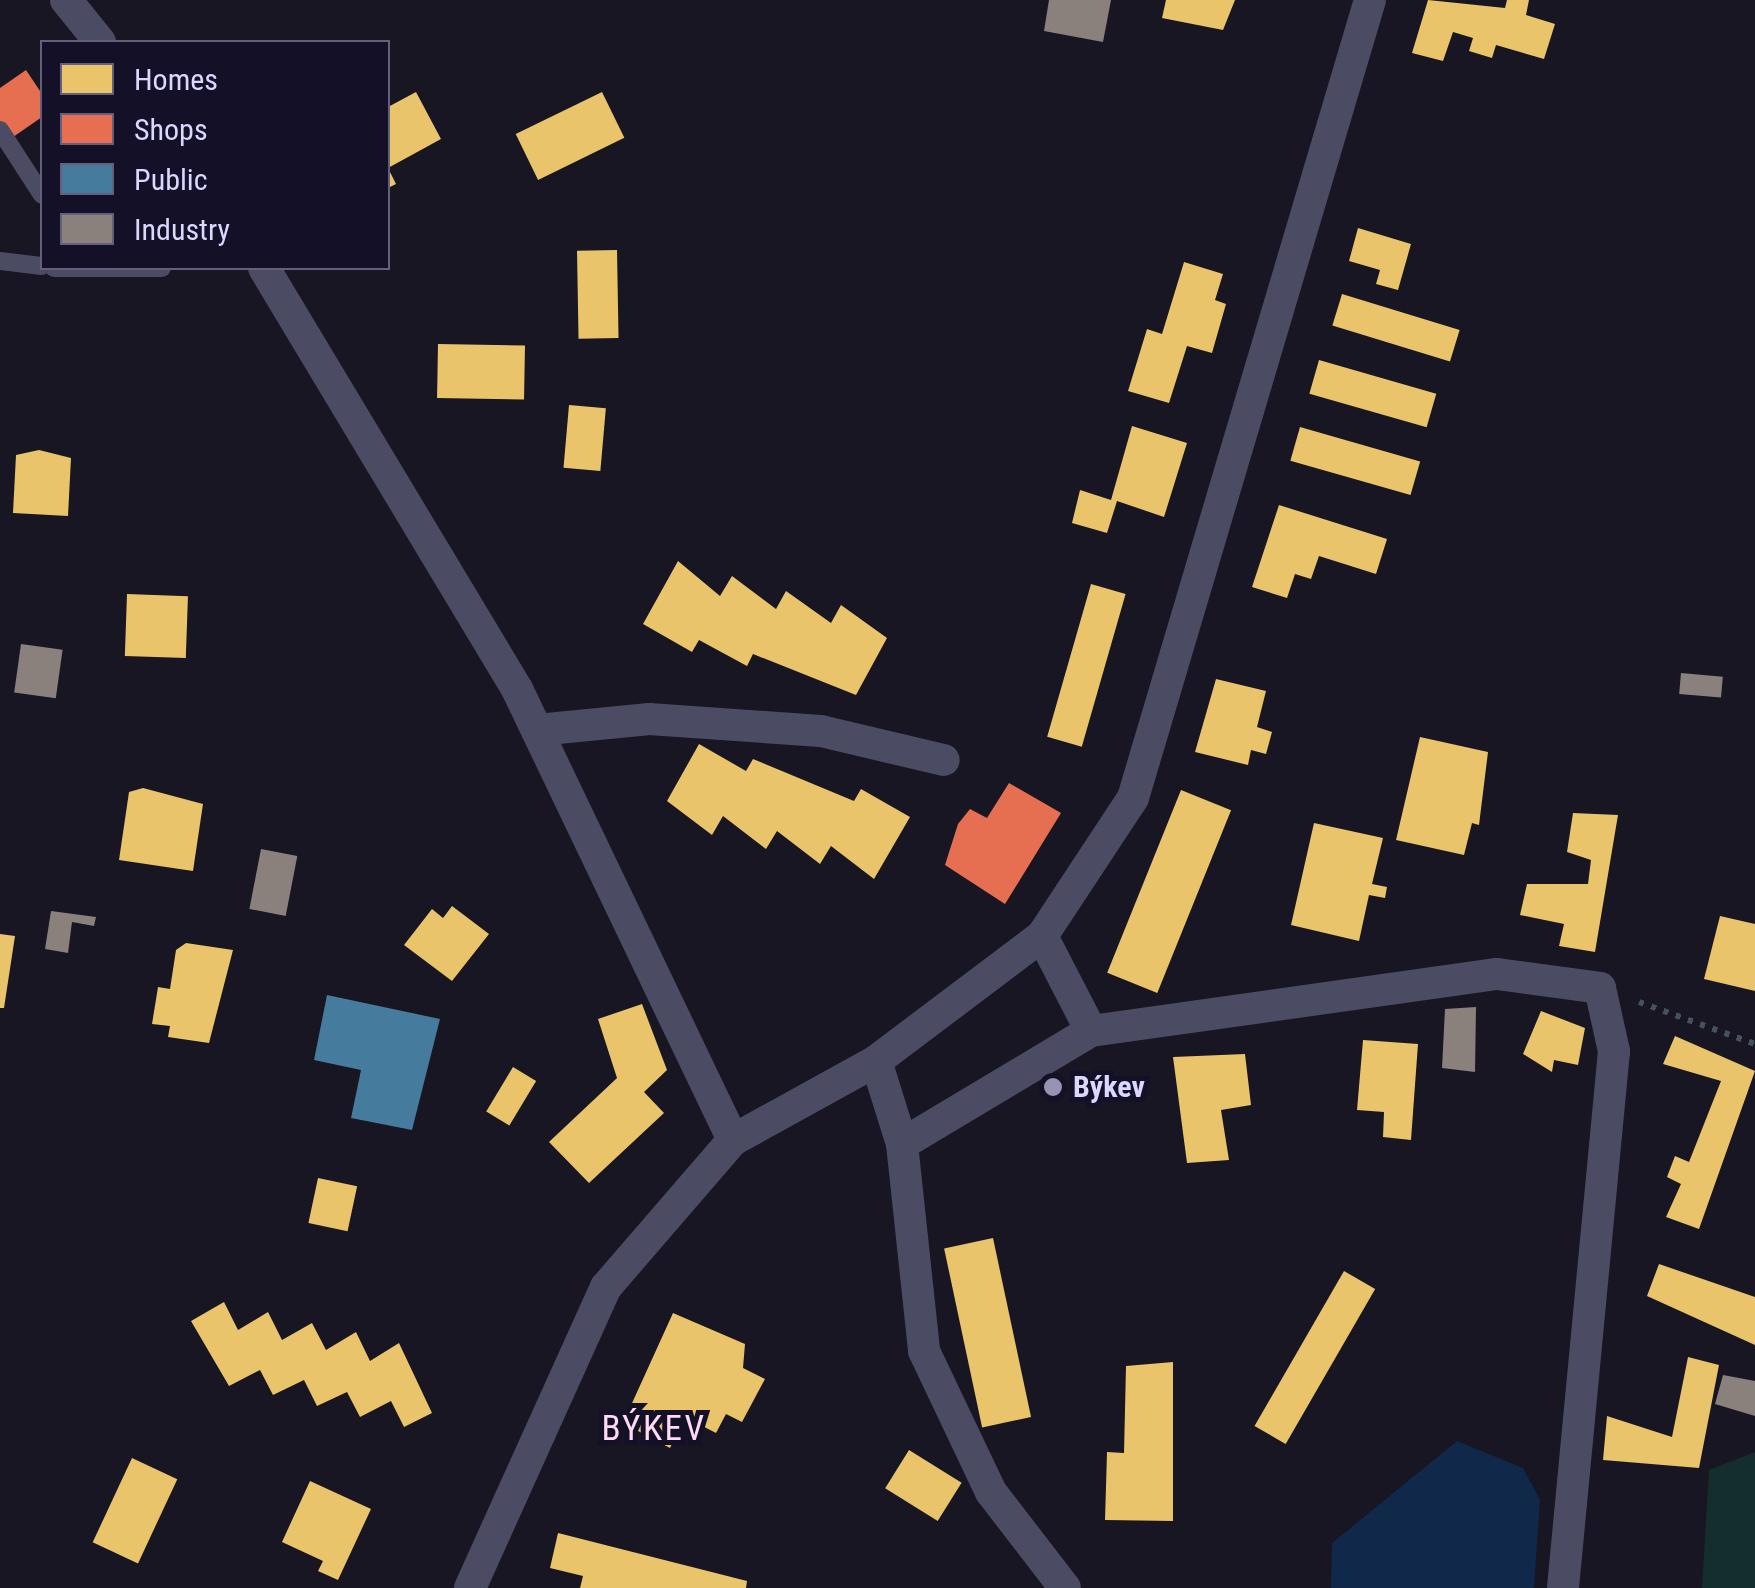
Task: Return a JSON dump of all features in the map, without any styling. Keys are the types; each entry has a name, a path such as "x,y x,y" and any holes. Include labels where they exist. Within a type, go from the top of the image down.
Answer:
{"street":[{"path":"66,0 98,40"},
{"path":"470,1588 606,1287 734,1140 876,1061 1042,936 1132,798 1370,0"},
{"path":"265,270 537,730 734,1140"},
{"path":"537,730 648,719 821,731 944,760"},
{"path":"1042,936 1091,1031"},
{"path":"902,1144 1091,1031 1497,974 1600,988 1614,1051 1563,1588"},
{"path":"876,1061 902,1144 924,1351 991,1492 1065,1588"}],"lane":[{"path":"0,130 40,192"},
{"path":"0,261 40,266"}],"path":[{"path":"1600,988 1755,1044"}],"green space":[{"path":"1755,1452 1755,1588 1702,1588 1709,1470"}],"water":[{"path":"1457,1441 1523,1468 1540,1500 1534,1588 1331,1588 1332,1543"}],"building: Homes":[{"path":"1166,0 1235,0 1223,30 1162,18"},
{"path":"1428,0 1505,8 1507,0 1529,0 1526,15 1555,24 1544,59 1496,45 1492,58 1469,51 1473,38 1453,32 1443,61 1412,53"},
{"path":"416,92 441,139 390,167 390,106"},
{"path":"602,92 624,138 538,180 516,134"},
{"path":"1358,228 1411,244 1398,290 1376,284 1380,270 1349,261"},
{"path":"617,250 619,338 579,339 577,251"},
{"path":"1184,262 1223,274 1215,300 1226,304 1212,353 1187,346 1169,403 1128,391 1147,329 1162,334"},
{"path":"1342,294 1460,330 1450,362 1332,326"},
{"path":"438,344 525,346 524,400 437,398"},
{"path":"1319,360 1436,394 1427,427 1309,394"},
{"path":"569,405 606,408 600,471 564,468"},
{"path":"1132,426 1187,443 1164,517 1117,501 1107,533 1072,523 1080,490 1111,500"},
{"path":"1300,427 1420,461 1411,495 1290,461"},
{"path":"39,450 71,458 68,516 13,513 16,455"},
{"path":"1279,505 1387,539 1376,574 1319,556 1311,579 1295,574 1287,598 1252,587"},
{"path":"678,561 720,596 732,576 776,609 786,591 831,623 841,605 887,638 856,695 753,654 747,666 699,640 692,652 643,624"},
{"path":"1091,584 1126,594 1082,747 1047,737"},
{"path":"127,594 188,596 186,658 125,656"},
{"path":"1216,679 1266,691 1257,727 1272,732 1266,754 1251,750 1248,765 1195,752"},
{"path":"1420,737 1488,752 1479,825 1472,823 1464,855 1396,840"},
{"path":"699,744 746,771 753,759 854,801 861,789 910,817 874,879 831,846 820,864 777,831 766,849 723,816 712,835 667,801"},
{"path":"143,788 203,804 193,871 119,860 129,792"},
{"path":"1181,790 1231,810 1157,993 1107,973"},
{"path":"1573,813 1618,815 1595,952 1559,946 1564,924 1520,915 1527,884 1588,884 1591,860 1567,852"},
{"path":"1314,823 1383,838 1372,884 1387,887 1385,898 1369,895 1359,941 1291,925"},
{"path":"452,906 489,934 452,981 404,945 432,909 443,918"},
{"path":"1720,916 1755,924 1755,991 1704,979"},
{"path":"0,934 15,936 4,1008 0,1008"},
{"path":"186,943 233,950 209,1043 168,1037 170,1026 152,1024 158,987 170,989 176,950"},
{"path":"642,1004 667,1070 644,1092 664,1113 589,1183 549,1142 617,1078 598,1019"},
{"path":"1541,1011 1585,1028 1578,1065 1554,1060 1552,1072 1523,1054"},
{"path":"1675,1036 1755,1071 1699,1229 1666,1217 1681,1184 1667,1177 1675,1156 1689,1162 1721,1081 1663,1064"},
{"path":"1363,1040 1418,1044 1411,1140 1383,1137 1384,1112 1357,1110"},
{"path":"1245,1054 1251,1105 1221,1110 1229,1160 1187,1163 1173,1057"},
{"path":"513,1067 536,1081 509,1125 486,1112"},
{"path":"318,1178 357,1186 348,1231 308,1223"},
{"path":"993,1238 1031,1417 982,1427 944,1248"},
{"path":"1659,1264 1755,1297 1755,1345 1647,1296"},
{"path":"1344,1271 1375,1289 1286,1444 1254,1426"},
{"path":"224,1302 238,1330 268,1312 282,1340 312,1323 326,1350 356,1332 370,1361 399,1343 432,1413 404,1427 391,1401 360,1417 347,1392 317,1406 304,1380 273,1395 260,1370 229,1386 191,1321"},
{"path":"673,1313 745,1344 743,1368 765,1379 742,1422 726,1414 716,1433 685,1417 670,1448 623,1423"},
{"path":"1688,1357 1719,1365 1699,1468 1603,1460 1607,1416 1672,1437"},
{"path":"1173,1362 1173,1521 1105,1520 1107,1452 1124,1453 1126,1366"},
{"path":"909,1450 962,1483 938,1521 885,1488"},
{"path":"132,1458 177,1479 138,1563 93,1542"},
{"path":"310,1481 371,1509 338,1580 318,1571 323,1561 282,1542"},
{"path":"558,1533 747,1581 746,1588 580,1588 583,1576 550,1568"}],"building: Shops":[{"path":"26,70 40,91 40,118 0,146 0,88"},
{"path":"1009,783 1061,813 1005,904 945,865 958,824 970,809 987,818"}],"building: Public":[{"path":"327,995 440,1019 412,1130 351,1118 361,1070 314,1060"}],"building: Industry":[{"path":"1049,0 1111,0 1103,42 1044,31"},
{"path":"21,644 63,650 56,698 14,693"},
{"path":"1681,673 1723,677 1721,698 1679,694"},
{"path":"261,849 297,856 286,916 249,909"},
{"path":"51,911 96,917 94,926 72,922 68,953 45,949"},
{"path":"1476,1007 1475,1072 1442,1068 1445,1009"},
{"path":"1723,1375 1755,1381 1755,1416 1715,1404"}],"place":[{"name":"Býkev","path":"1053,1087"}],"district":[{"name":"BÝKEV","path":"654,1429"}]}
